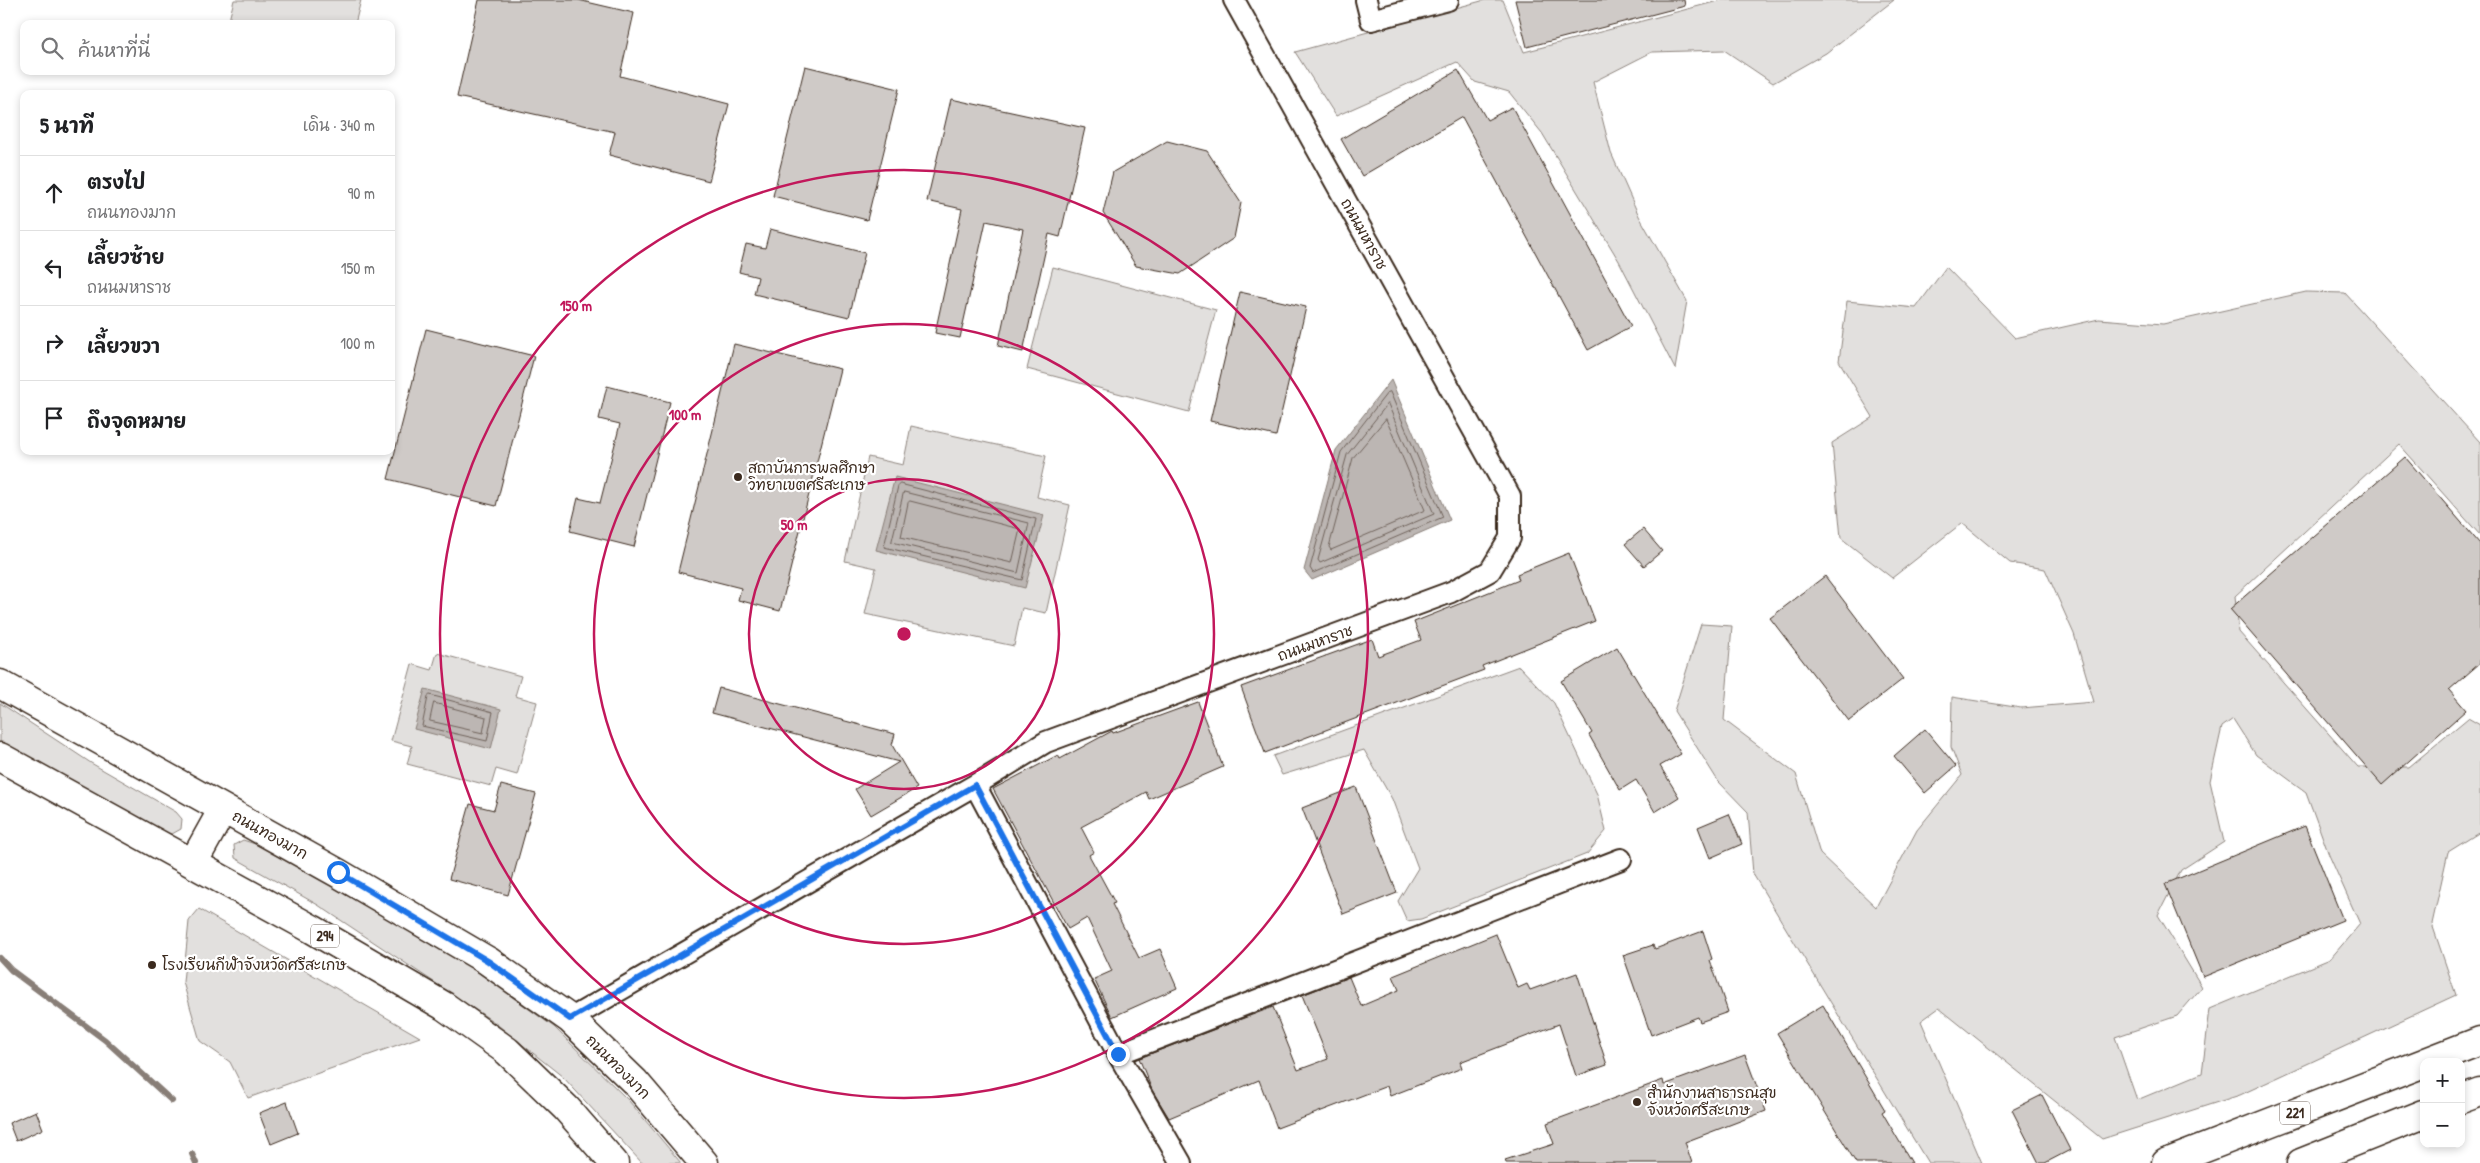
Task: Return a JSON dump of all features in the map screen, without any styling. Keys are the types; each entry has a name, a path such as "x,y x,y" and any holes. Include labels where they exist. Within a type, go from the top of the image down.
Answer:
{"main road":[{"name":"ถนนทองมาก","path":"0,684 338,872 488,961 570,1019 635,1082 704,1163"},
{"name":"294","path":"0,757 312,929 436,1001 500,1045 566,1108 614,1163"},
{"path":"193,863 223,809"},
{"name":"221","path":"2435,1058 2480,1041"},
{"name":"221","path":"2166,1163 2420,1064"},
{"path":"2465,1098 2480,1092"},
{"path":"2300,1163 2420,1116"}],"street":[{"name":"ถนนมหาราช","path":"570,1019 1046,742 1451,592 1490,571 1510,538 1510,496 1234,0"},
{"path":"1366,0 1371,20 1448,0"},
{"path":"975,785 1118,1054 1181,1163"},
{"path":"1118,1054 1621,859"}],"shaded area":[{"path":"234,0 361,0 356,20 229,20"},
{"path":"1485,0 1503,0 1524,52 1722,0 1894,0 1826,53 1773,83 1724,50 1652,52 1593,82 1611,153 1639,216 1687,301 1675,369 1619,261 1542,133 1509,92 1475,82 1457,62 1336,116 1295,52"},
{"path":"1053,267 1216,310 1189,412 1027,369"},
{"path":"1946,267 2015,338 2099,319 2163,324 2306,292 2345,293 2480,442 2480,535 2399,444 2235,596 2239,632 2358,767 2409,767 2468,718 2480,725 2480,832 2448,852 2432,924 2456,995 2240,1095 2102,1139 1939,1008 1921,1021 1982,1163 1928,1163 1753,874 1748,812 1718,781 1674,711 1701,624 1732,626 1724,720 1796,774 1820,854 1876,907 1917,830 1962,775 1951,747 1952,697 2021,708 2094,702 2074,634 2045,569 2010,563 1962,523 1892,578 1841,538 1832,443 1873,417 1839,361 1847,301 1916,308","holes":["2233,719 2256,755 2306,792 2329,855 2360,924 2330,959 2210,1009 2202,1073 2137,1100 2115,1037 2177,1016 2202,987 2158,915 2181,870 2224,842 2210,781 2222,727"]},
{"path":"911,426 1046,456 1037,497 1070,505 1046,613 1022,608 1014,646 865,614 876,568 845,561 868,457 903,465"},
{"path":"437,653 521,676 515,696 537,702 517,775 496,769 491,786 407,764 412,746 391,741 412,664 432,670"},
{"path":"1519,666 1554,703 1597,794 1606,831 1587,854 1421,919 1407,921 1398,901 1418,868 1392,799 1364,750 1282,775 1273,756"},
{"path":"0,703 91,763 176,812 182,819 181,829 172,834 161,833 0,743"},
{"path":"243,840 255,844 455,956 554,1027 629,1101 681,1163 642,1163 563,1077 494,1022 318,905 235,858 234,845"},
{"path":"199,909 420,1037 248,1098 230,1062 200,1041 183,982 189,921"}],"water":[{"path":"1391,380 1450,520 1312,580 1304,570 1336,450"},
{"path":"895,477 1044,515 1025,588 876,550"},
{"path":"425,689 501,709 491,749 414,729"}],"building":[{"path":"479,0 578,0 634,13 620,76 729,104 709,181 609,155 615,132 457,97"},
{"path":"1515,0 1684,0 1685,6 1527,47"},
{"path":"805,66 899,89 867,220 773,196"},
{"path":"1458,70 1487,120 1512,107 1631,326 1588,350 1462,117 1362,176 1341,139"},
{"path":"951,99 1085,128 1060,237 1049,234 1023,352 998,346 1023,229 986,221 960,338 935,333 962,209 927,201"},
{"path":"1167,141 1207,151 1241,203 1234,238 1180,274 1136,266 1103,213 1113,172"},
{"path":"770,229 865,253 849,317 754,294 758,277 739,272 746,244 765,248"},
{"path":"1240,292 1306,307 1276,436 1210,421"},
{"path":"426,329 534,356 496,506 388,479"},
{"path":"734,344 840,369 780,611 738,600 741,588 678,572"},
{"path":"607,386 670,402 634,547 570,531 578,498 600,503 620,424 599,419"},
{"path":"2405,457 2480,544 2480,663 2449,690 2466,710 2382,785 2230,609"},
{"path":"1643,529 1662,551 1644,566 1625,544"},
{"path":"1569,553 1595,621 1482,666 1484,670 1265,753 1241,687 1372,639 1378,656 1421,640 1414,622 1519,580 1517,574"},
{"path":"1825,576 1903,679 1849,721 1770,618"},
{"path":"1617,647 1681,754 1660,766 1679,797 1655,812 1636,780 1620,790 1589,735 1592,733 1561,681"},
{"path":"719,688 895,734 892,745 917,788 871,815 855,789 899,762 712,713"},
{"path":"1198,702 1223,767 1149,799 1146,792 1081,827 1094,852 1089,855 1115,903 1112,904 1139,958 1160,949 1177,988 1112,1017 1094,979 1112,971 1087,918 1068,929 993,789 1058,755 1060,759 1112,731 1113,733"},
{"path":"1925,729 1956,766 1925,793 1894,756"},
{"path":"501,785 536,794 508,895 449,879 470,804 494,810"},
{"path":"1356,787 1397,893 1343,914 1302,808"},
{"path":"1729,814 1742,844 1710,858 1698,827"},
{"path":"2305,826 2343,920 2203,977 2165,884"},
{"path":"1703,931 1712,959 1710,960 1728,1012 1700,1022 1698,1017 1651,1035 1623,955 1653,945 1655,949"},
{"path":"1496,934 1518,988 1527,984 1530,990 1577,973 1607,1065 1576,1076 1559,1024 1460,1062 1462,1068 1390,1096 1387,1086 1277,1128 1259,1080 1169,1118 1152,1090 1139,1058 1273,1007 1298,1070 1328,1059 1302,995 1349,977 1361,1006 1399,990 1393,976"},
{"path":"1823,1005 1885,1110 1882,1112 1912,1163 1856,1163 1777,1033"},
{"name":"สำนักงานสาธารณสุข จังหวัดศรีสะเกษ","path":"1745,1055 1766,1111 1685,1142 1692,1163 1506,1163 1505,1160 1554,1144 1547,1123 1663,1080 1664,1085"},
{"path":"2042,1095 2070,1150 2045,1163 2039,1163 2012,1110"},
{"path":"287,1102 298,1133 271,1144 259,1113"},
{"path":"36,1111 43,1129 16,1141 9,1123"}],"waterway":[{"path":"0,958 11,970 105,1040 172,1101"},
{"path":"192,1154 196,1163"}],"place":[{"name":"สถาบันการพลศึกษา วิทยาเขตศรีสะเกษ","path":"738,477"},
{"name":"โรงเรียนกีฬาจังหวัดศรีสะเกษ","path":"152,965"},
{"name":"สำนักงานสาธารณสุข จังหวัดศรีสะเกษ","path":"1637,1102"}],"route":[{"path":"338,872 488,961 570,1019 975,785 1118,1054"}]}
